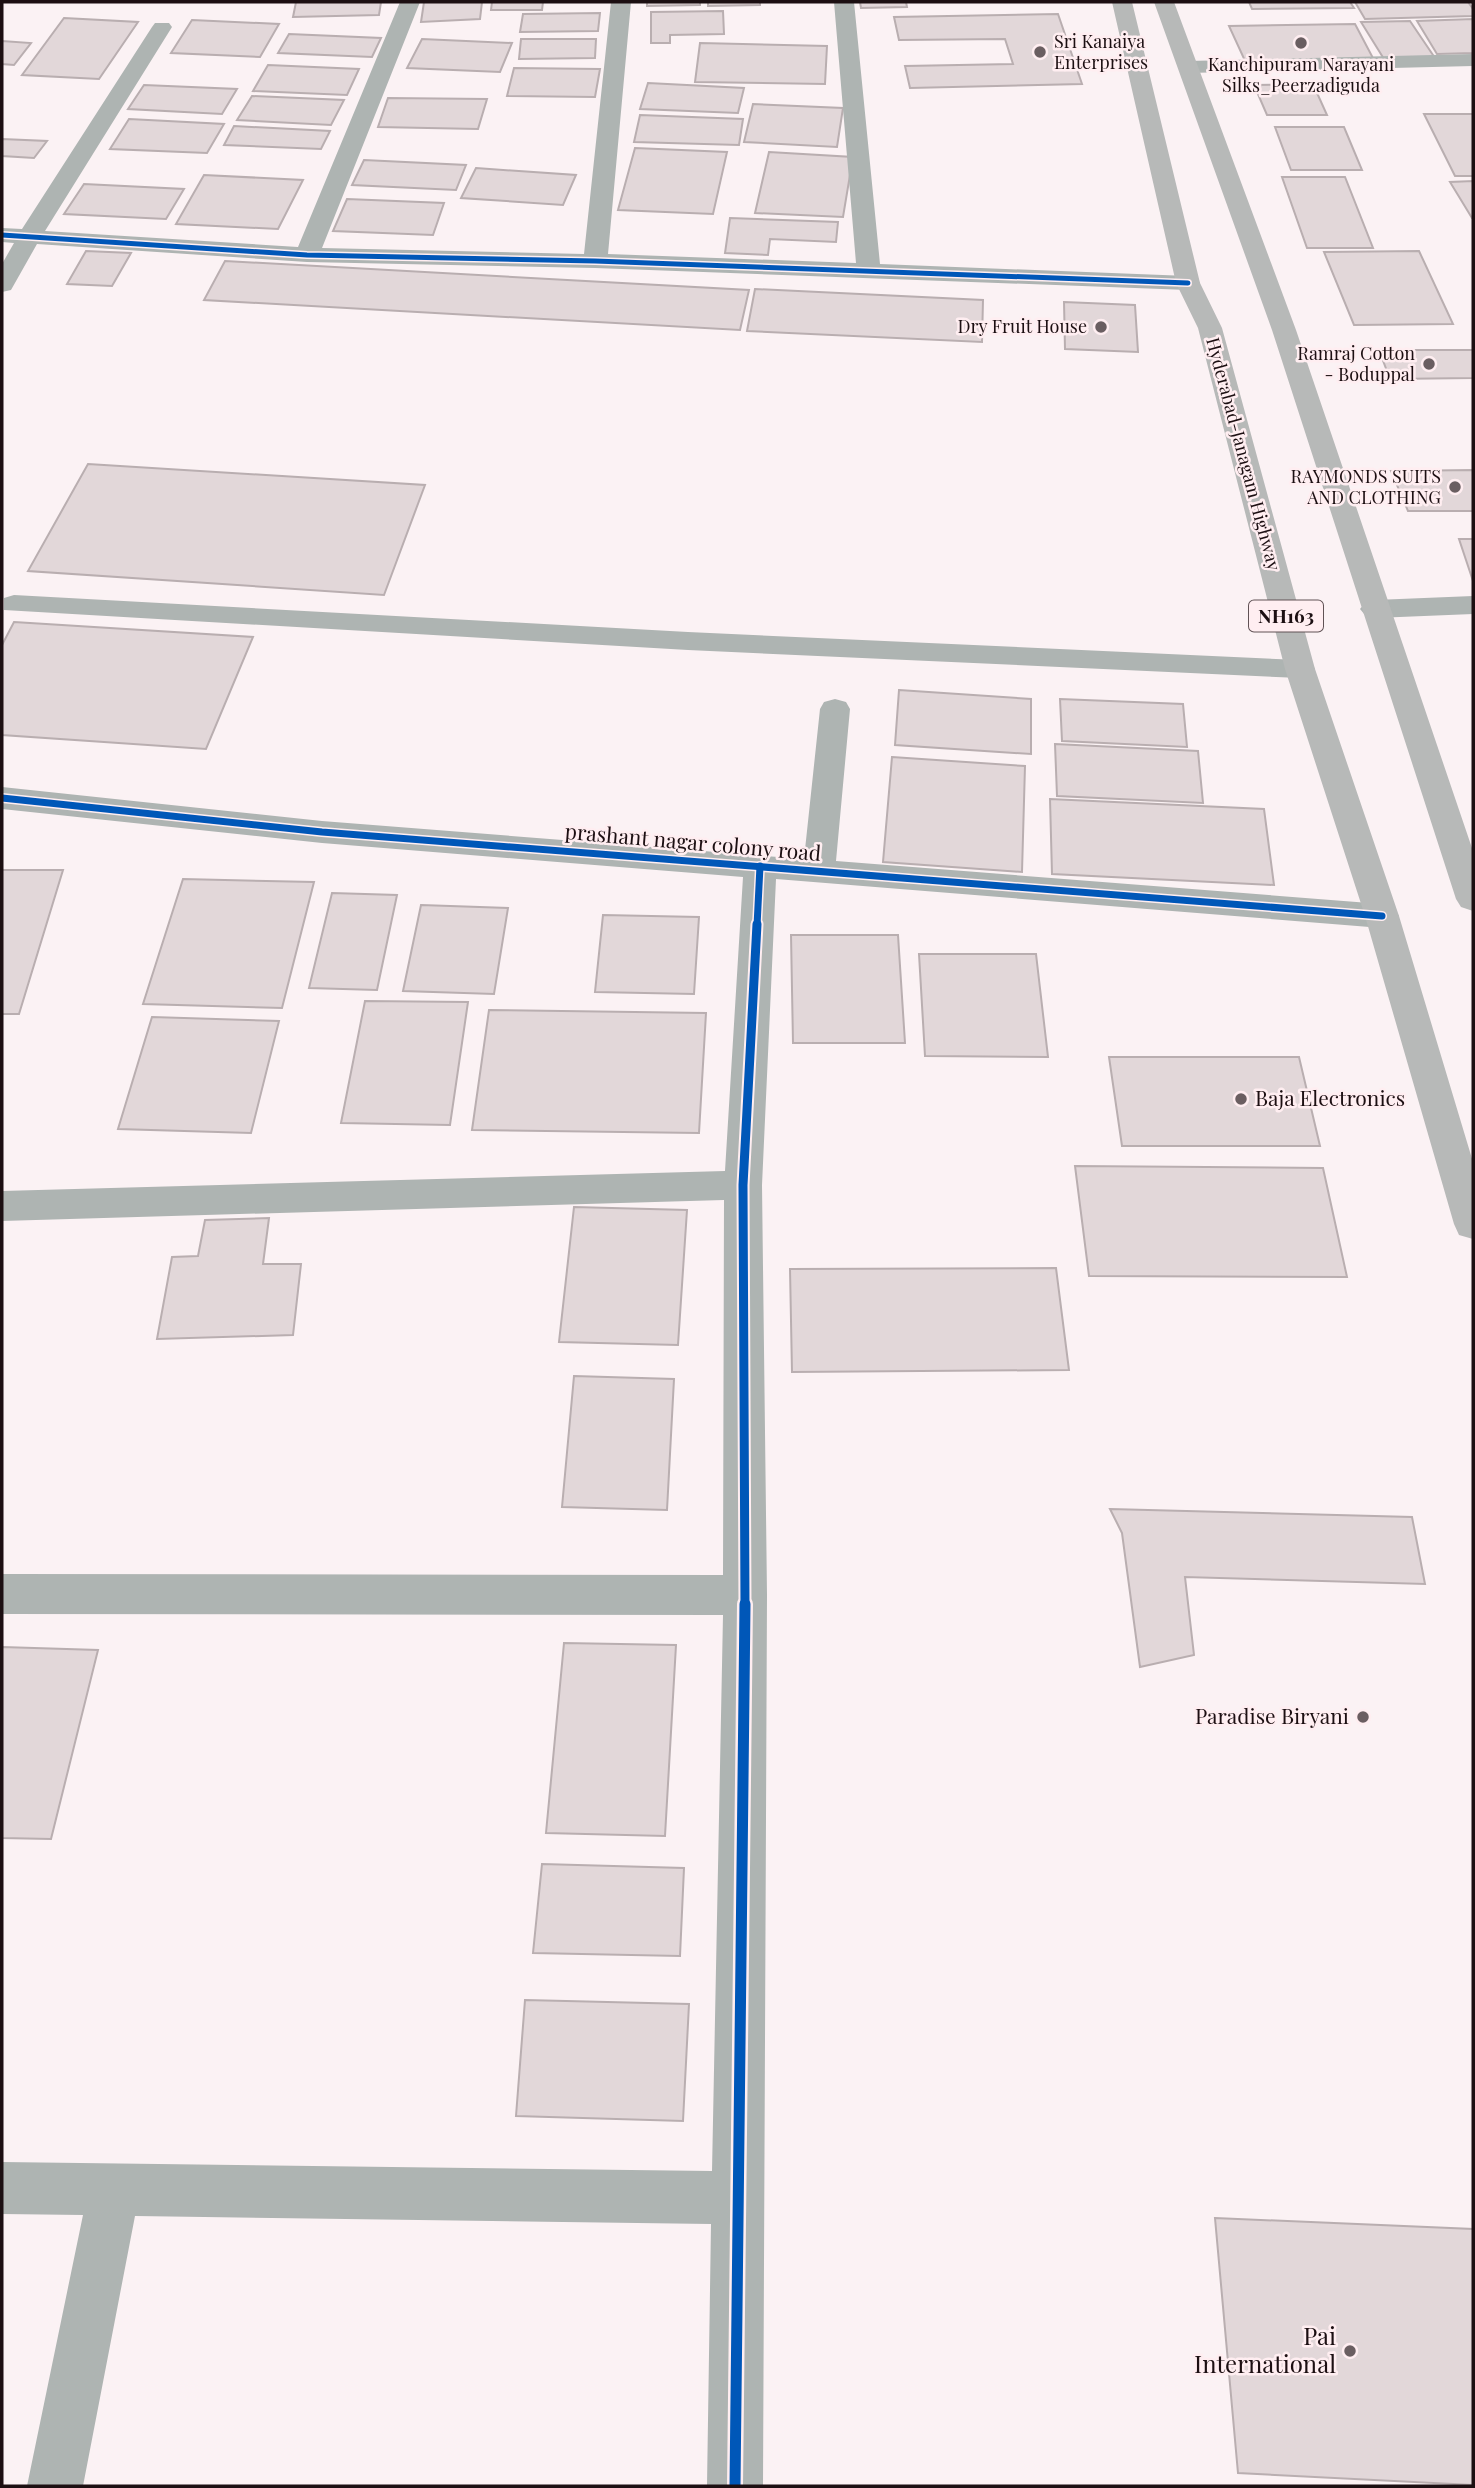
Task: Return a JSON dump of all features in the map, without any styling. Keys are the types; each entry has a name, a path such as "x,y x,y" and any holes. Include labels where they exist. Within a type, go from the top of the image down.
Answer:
{"highway":[{"name":"Hyderabad-Janagam Highway","path":"1122,2 1188,283 1210,328 1300,669 1382,916 1473,1224"},
{"path":"1164,2 1284,330 1473,899"}],"street":[{"path":"307,255 410,2"},
{"path":"595,261 621,2"},
{"path":"844,2 869,272"},
{"path":"2,285 29,237 162,27"},
{"path":"1188,67 1473,60"},
{"path":"2,235 307,255 595,261 1188,283"},
{"path":"14,604 701,642 1300,669"},
{"path":"1375,609 1473,605"},
{"path":"819,871 835,709"},
{"name":"prashant nagar colony road","path":"2,798 322,832 1382,916"},
{"path":"735,2486 736,2197 745,1595 743,1185 760,866"},
{"path":"2,1206 743,1185"},
{"path":"2,1594 745,1595"},
{"path":"2,2188 736,2197"},
{"path":"55,2486 114,2191"}],"building":[{"path":"296,2 381,2 379,15 293,17"},
{"path":"424,2 482,2 480,19 421,22"},
{"path":"492,2 543,2 542,10 491,10"},
{"path":"647,2 700,2 700,5 647,6"},
{"path":"708,2 760,2 760,5 708,6"},
{"path":"860,2 906,2 907,7 861,8"},
{"path":"1249,2 1350,2 1354,8 1252,9"},
{"path":"1355,2 1468,2 1473,9 1473,16 1365,19"},
{"path":"723,11 724,34 670,35 670,43 651,43 651,12"},
{"path":"600,13 598,31 520,32 523,14"},
{"name":"Sri Kanaiya Enterprises","path":"1058,14 1082,84 910,88 905,66 1013,64 1005,39 899,40 894,17"},
{"path":"64,18 138,22 99,79 22,75"},
{"path":"1473,19 1473,53 1437,54 1417,21"},
{"path":"192,20 279,24 260,57 171,53"},
{"path":"1410,21 1435,58 1384,59 1361,22"},
{"name":"Kanchipuram Narayani Silks_Peerzadiguda","path":"1355,24 1374,60 1246,63 1229,26"},
{"path":"289,34 381,38 372,57 278,53"},
{"path":"422,39 512,43 500,72 407,68"},
{"path":"521,39 596,39 595,58 519,59"},
{"path":"2,41 31,43 14,65 2,64"},
{"path":"700,43 827,46 825,84 695,82"},
{"path":"268,65 359,69 347,95 253,91"},
{"path":"514,68 600,69 595,97 507,96"},
{"path":"648,83 744,88 738,113 640,109"},
{"path":"1313,84 1327,115 1267,115 1254,85"},
{"path":"144,85 237,89 222,114 128,109"},
{"path":"252,96 344,100 331,125 237,120"},
{"path":"388,98 487,99 478,129 378,127"},
{"path":"753,104 843,108 837,147 744,142"},
{"path":"1424,114 1473,114 1473,176 1455,176"},
{"path":"640,115 743,119 739,145 634,142"},
{"path":"129,119 224,124 207,153 110,149"},
{"path":"234,126 330,131 321,149 224,145"},
{"path":"1275,127 1344,127 1362,170 1291,170"},
{"path":"2,139 47,141 34,158 2,156"},
{"path":"635,148 727,152 713,214 618,210"},
{"path":"769,152 853,157 843,217 755,213"},
{"path":"364,160 466,165 456,190 352,185"},
{"path":"476,168 576,175 563,205 461,198"},
{"path":"204,175 303,180 278,229 176,224"},
{"path":"1282,177 1345,177 1373,248 1307,248"},
{"path":"1473,181 1473,218 1472,218 1450,182"},
{"path":"84,184 184,189 166,219 64,214"},
{"path":"347,199 444,203 433,235 333,231"},
{"path":"730,218 838,222 836,242 770,239 768,255 725,253"},
{"path":"86,251 131,253 112,286 67,284"},
{"path":"1419,251 1453,324 1354,325 1324,252"},
{"path":"225,261 749,290 740,330 204,300"},
{"path":"755,289 983,300 982,342 747,331"},
{"name":"Dry Fruit House","path":"1064,302 1135,305 1138,352 1065,349"},
{"name":"Ramraj Cotton - Boduppal","path":"1379,350 1473,350 1473,378 1390,379"},
{"path":"88,464 425,485 384,595 28,571"},
{"path":"1473,470 1473,511 1408,511 1391,471"},
{"path":"1459,539 1473,539 1473,581"},
{"path":"14,622 253,637 206,749 2,735 2,645"},
{"path":"899,690 1031,699 1031,754 895,745"},
{"path":"1060,699 1183,704 1187,747 1062,741"},
{"path":"1055,744 1198,751 1203,803 1057,796"},
{"path":"892,757 1025,766 1022,872 883,862"},
{"path":"1050,799 1264,809 1274,885 1052,874"},
{"path":"2,870 63,870 19,1014 2,1014"},
{"path":"183,879 314,882 282,1008 143,1004"},
{"path":"332,893 397,895 377,990 309,988"},
{"path":"421,905 508,908 494,994 403,991"},
{"path":"603,915 699,917 694,994 595,992"},
{"path":"791,935 898,935 905,1043 793,1043"},
{"path":"919,954 1036,954 1048,1057 925,1056"},
{"path":"365,1001 468,1002 450,1125 341,1123"},
{"path":"489,1010 706,1013 699,1133 472,1130"},
{"path":"152,1017 279,1021 251,1133 118,1129"},
{"path":"1109,1057 1299,1057 1320,1146 1122,1146"},
{"path":"1075,1166 1323,1168 1347,1277 1089,1276"},
{"path":"574,1207 687,1210 678,1345 559,1342"},
{"path":"269,1218 263,1264 301,1264 293,1335 157,1339 172,1257 198,1256 205,1220"},
{"path":"1056,1268 1069,1370 792,1372 790,1269"},
{"path":"574,1376 674,1379 667,1510 562,1507"},
{"path":"1110,1509 1412,1517 1425,1584 1185,1577 1194,1655 1140,1667 1122,1533"},
{"path":"564,1643 676,1645 665,1836 546,1833"},
{"path":"2,1647 98,1650 51,1839 2,1838"},
{"path":"542,1864 684,1868 680,1956 533,1953"},
{"path":"525,2000 689,2004 683,2121 516,2116"},
{"name":"Pai International","path":"1215,2218 1473,2229 1473,2485 1238,2473"}],"cycle path":[{"path":"2,235 307,255 595,261 1188,283"},
{"path":"2,798 322,832 1382,916"},
{"path":"735,2486 745,1595 743,1185 760,866"}],"place":[{"name":"Kanchipuram Narayani Silks_Peerzadiguda","path":"1301,43"},
{"name":"Sri Kanaiya Enterprises","path":"1040,52"},
{"name":"Dry Fruit House","path":"1101,327"},
{"name":"Ramraj Cotton - Boduppal","path":"1429,364"},
{"name":"RAYMONDS SUITS AND CLOTHING","path":"1455,487"},
{"name":"Baja Electronics","path":"1241,1099"},
{"name":"Paradise Biryani","path":"1363,1717"},
{"name":"Pai International","path":"1350,2351"}]}
